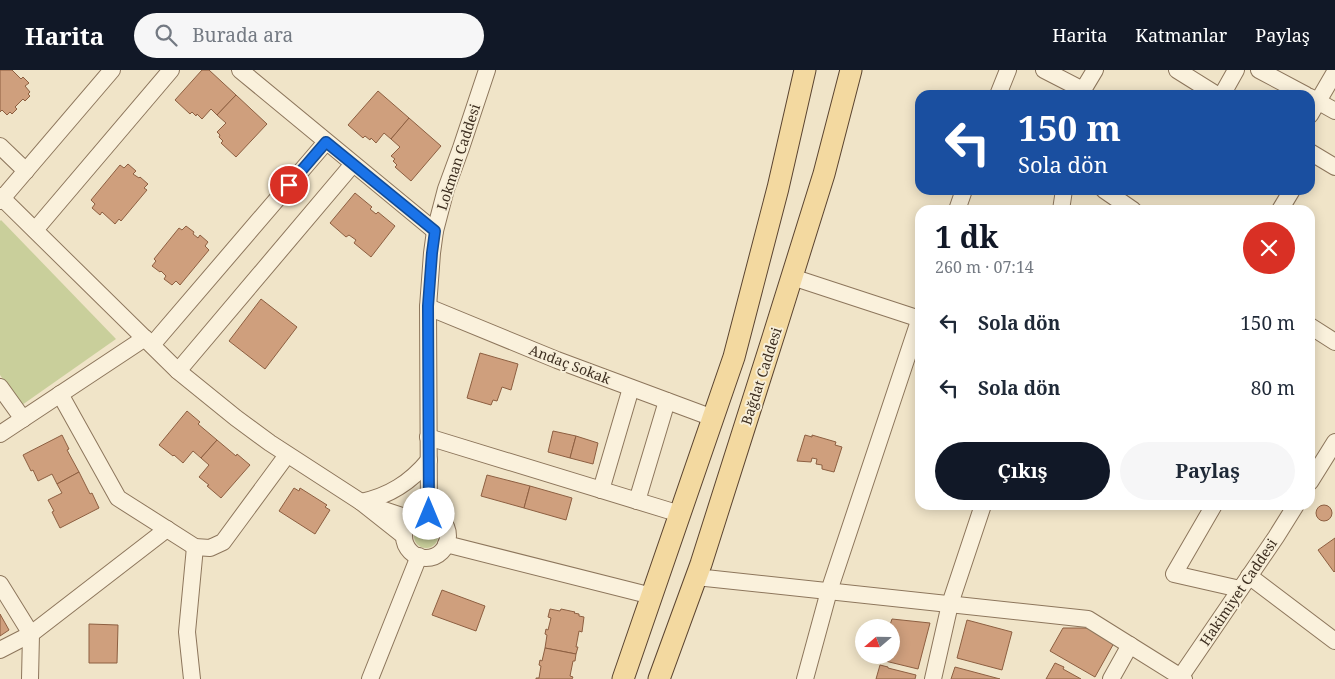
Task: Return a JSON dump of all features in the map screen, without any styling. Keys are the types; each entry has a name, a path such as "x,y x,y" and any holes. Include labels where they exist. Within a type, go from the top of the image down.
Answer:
{"main road":[{"path":"623,679 734,357 757,273 805,70"},
{"name":"Bağdat Caddesi","path":"659,679 696,577 792,276 824,174 851,70"}],"street":[{"path":"112,70 1,198 178,371 236,418 287,455 360,502 404,536"},
{"path":"35,230 171,70"},
{"path":"240,70 435,231"},
{"path":"1000,90 1008,70"},
{"path":"1044,70 1079,90"},
{"path":"1083,90 1095,70"},
{"path":"1177,70 1209,90"},
{"path":"1225,90 1236,70"},
{"path":"1259,70 1292,90"},
{"name":"Lokman Caddesi","path":"429,514 428,306 432,253 435,231 446,189 461,148 484,72"},
{"path":"1315,97 1335,72"},
{"path":"1315,104 1335,111"},
{"path":"0,434 60,394 148,342 326,142"},
{"path":"0,146 26,171"},
{"path":"1315,157 1335,167"},
{"path":"178,371 353,164"},
{"path":"1111,195 1126,205"},
{"path":"792,276 915,316"},
{"name":"Andaç Sokak","path":"428,306 557,360 713,418"},
{"path":"1315,329 1335,342"},
{"path":"805,679 829,591 915,333"},
{"path":"0,387 23,419"},
{"path":"601,490 631,388"},
{"path":"60,394 118,498 195,547 210,548 223,542 287,455"},
{"path":"637,501 666,401"},
{"path":"428,437 680,514"},
{"path":"1315,474 1335,442"},
{"path":"360,502 382,496 402,487 429,460"},
{"path":"360,502 411,519"},
{"path":"933,679 950,604 980,510"},
{"path":"1211,510 1174,574 1245,583 1335,641"},
{"name":"Hakimiyet Caddesi","path":"1181,678 1293,510"},
{"path":"429,514 435,516 444,524 447,536 446,544 440,552 429,558 419,556 407,548 404,530 411,519 416,516 429,514"},
{"path":"0,650 31,634 167,529"},
{"path":"446,544 652,596"},
{"path":"192,679 186,632 195,547"},
{"path":"370,679 419,556"},
{"path":"696,577 1088,619 1181,678"},
{"path":"0,584 31,634 30,679"},
{"path":"1111,679 1130,645"}],"green space":[{"path":"1,220 116,339 22,405 0,375"},
{"path":"426,524 434,528 438,536 434,544 426,548 418,544 414,536 418,528"}],"building":[{"path":"0,70 12,70 21,79 23,77 29,83 25,86 30,92 28,94 30,96 25,101 23,99 15,107 17,109 12,114 10,112 7,115 2,110 0,112"},
{"path":"202,70 209,70 236,95 217,115 211,109 202,119 197,114 196,116 192,112 190,114 175,100"},
{"path":"378,91 409,118 391,139 384,133 376,143 371,138 370,140 365,136 363,138 348,125"},
{"path":"236,95 267,124 236,157 221,143 223,141 217,132 226,123 217,115"},
{"path":"409,118 441,146 411,181 395,167 397,165 393,161 395,159 391,156 400,147 391,139"},
{"path":"128,164 136,171 133,174 148,184 144,188 147,190 121,221 119,219 115,224 102,212 100,215 92,208 95,204 91,200 120,165 124,168"},
{"path":"355,193 372,207 370,209 376,214 378,212 395,226 371,257 354,243 356,240 349,235 346,237 330,223"},
{"path":"186,226 198,238 200,235 208,242 205,246 209,250 180,285 176,281 172,285 164,279 166,276 161,271 152,266 156,261 154,259 179,228 182,230"},
{"path":"261,299 297,327 265,369 229,341"},
{"path":"480,353 518,364 511,390 502,387 497,401 493,400 491,405 467,398"},
{"path":"187,411 200,422 198,424 217,440 201,458 193,451 183,463 159,445"},
{"path":"553,431 576,436 570,458 548,452"},
{"path":"62,435 69,449 67,450 79,472 57,484 52,474 38,481 23,455"},
{"path":"805,435 812,437 812,435 836,442 835,445 842,447 834,472 822,469 822,465 816,464 817,459 812,458 811,462 797,461"},
{"path":"576,436 598,443 593,464 570,458"},
{"path":"217,440 250,465 221,498 199,477 209,465 201,458"},
{"path":"79,472 99,508 60,528 48,500 62,493 57,484"},
{"path":"487,475 530,486 524,508 481,496"},
{"path":"530,486 572,498 566,520 524,508"},
{"path":"294,488 299,491 300,488 327,505 325,507 330,510 315,534 279,511"},
{"path":"1324,505 1330,507 1332,513 1330,519 1324,521 1318,519 1316,513 1318,507"},
{"path":"1335,538 1335,571 1334,572 1318,550"},
{"path":"442,590 485,606 476,631 432,615"},
{"path":"550,609 575,612 579,616 584,617 582,632 579,631 576,654 545,648 546,629 548,630 551,618 548,617"},
{"path":"0,614 9,630 0,636"},
{"path":"900,620 930,623 918,669 897,664 900,664"},
{"path":"967,620 1012,632 1002,670 957,658"},
{"path":"89,624 118,625 117,663 89,663"},
{"path":"1063,628 1088,628 1114,643 1095,677 1050,651"},
{"path":"545,648 576,654 570,676 573,677 572,679 536,679 539,678 540,660 542,661"},
{"path":"1055,663 1064,667 1063,669 1081,679 1046,679"},
{"path":"880,665 916,675 915,679 876,679"},
{"path":"955,667 1000,679 951,679"}],"route":[{"path":"289,185 326,142 435,231 428,306 429,514"}]}
